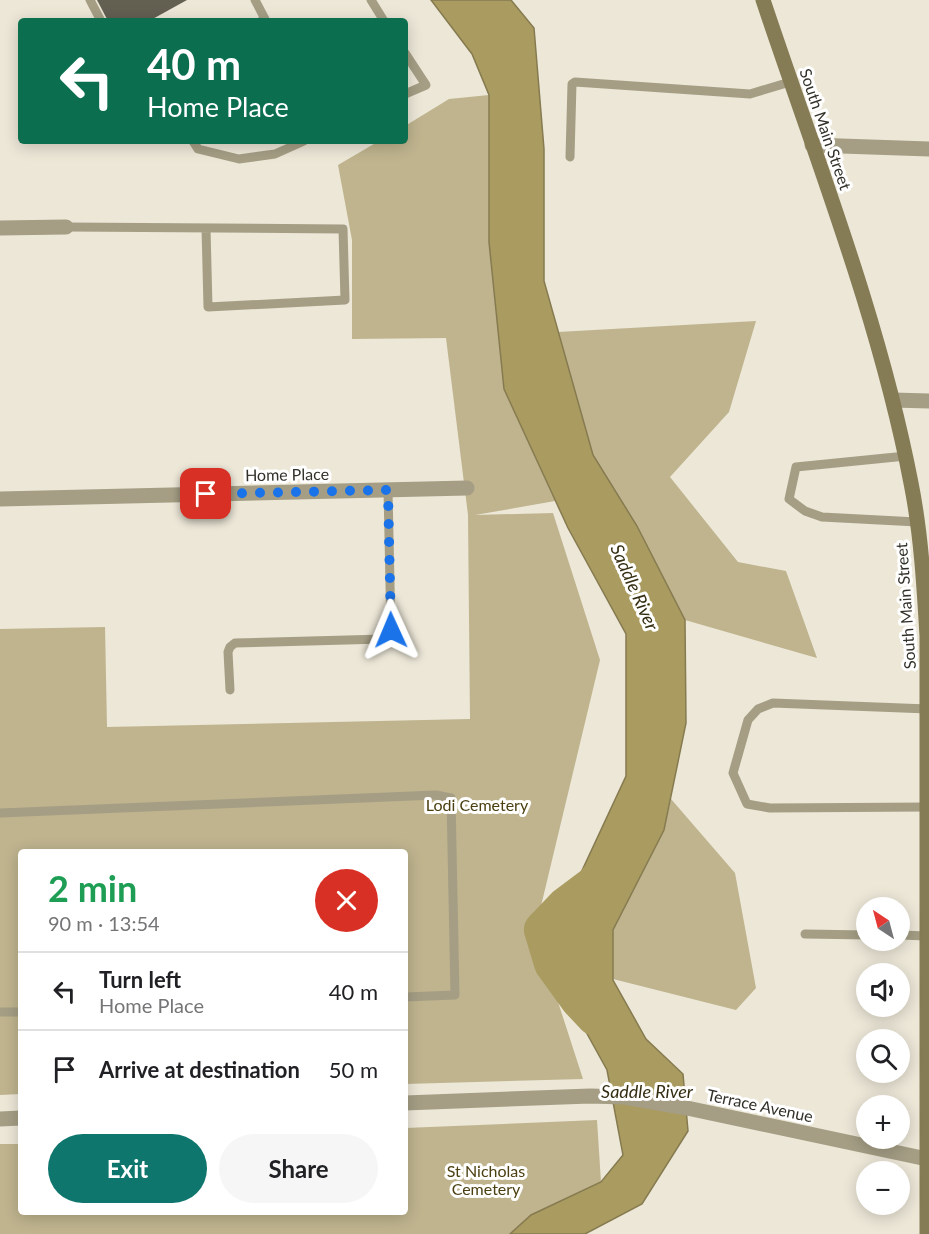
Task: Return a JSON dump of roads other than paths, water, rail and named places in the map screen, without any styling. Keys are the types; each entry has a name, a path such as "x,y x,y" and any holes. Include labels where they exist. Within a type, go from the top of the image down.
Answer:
{"street":[{"name":"South Main Street","path":"763,0 860,282 906,456 922,559 928,636 927,1234"},
{"path":"812,145 929,149"},
{"path":"0,228 66,227"},
{"path":"893,400 929,401"},
{"name":"Home Place","path":"0,499 467,488"},
{"name":"Terrace Avenue","path":"408,1103 590,1096 624,1097 687,1108 928,1164"},
{"path":"0,1119 18,1118"}],"lane":[{"path":"90,0 99,18"},
{"path":"255,0 262,18"},
{"path":"371,0 382,18"},
{"path":"408,57 426,85 408,93"},
{"path":"570,157 572,84 575,82 750,94 790,82"},
{"path":"195,144 198,149 239,159 275,154 297,144"},
{"path":"66,227 206,228 343,229 345,300 208,307 206,228"},
{"path":"906,456 796,467 789,499 805,511 822,517 917,522"},
{"path":"230,690 228,652 230,647 236,643 384,639 388,636 391,630 388,490"},
{"path":"927,709 773,703 758,709 748,720 733,773 747,804 770,808 927,807"},
{"path":"0,813 436,795 451,798 455,995 408,997"},
{"path":"805,934 856,935"},
{"path":"910,935 927,936"},
{"path":"0,1012 18,1012"}],"water":[{"name":"Saddle River","path":"431,0 511,0 534,28 544,149 544,281 593,455 637,526 685,620 686,723 664,830 613,930 613,980 646,1039 683,1074 688,1131 642,1204 585,1234 510,1234 531,1215 601,1182 623,1155 607,1070 580,1021 558,966 559,920 626,776 626,634 568,528 504,389 489,242 489,95 472,54"}],"waterway":[{"name":"Saddle River","path":"596,1016 580,999 554,963 544,930 566,907 594,886 607,871"}],"park label":[{"name":"Lodi Cemetery","path":"477,804"},
{"name":"St Nicholas Cemetery","path":"486,1179"}]}
